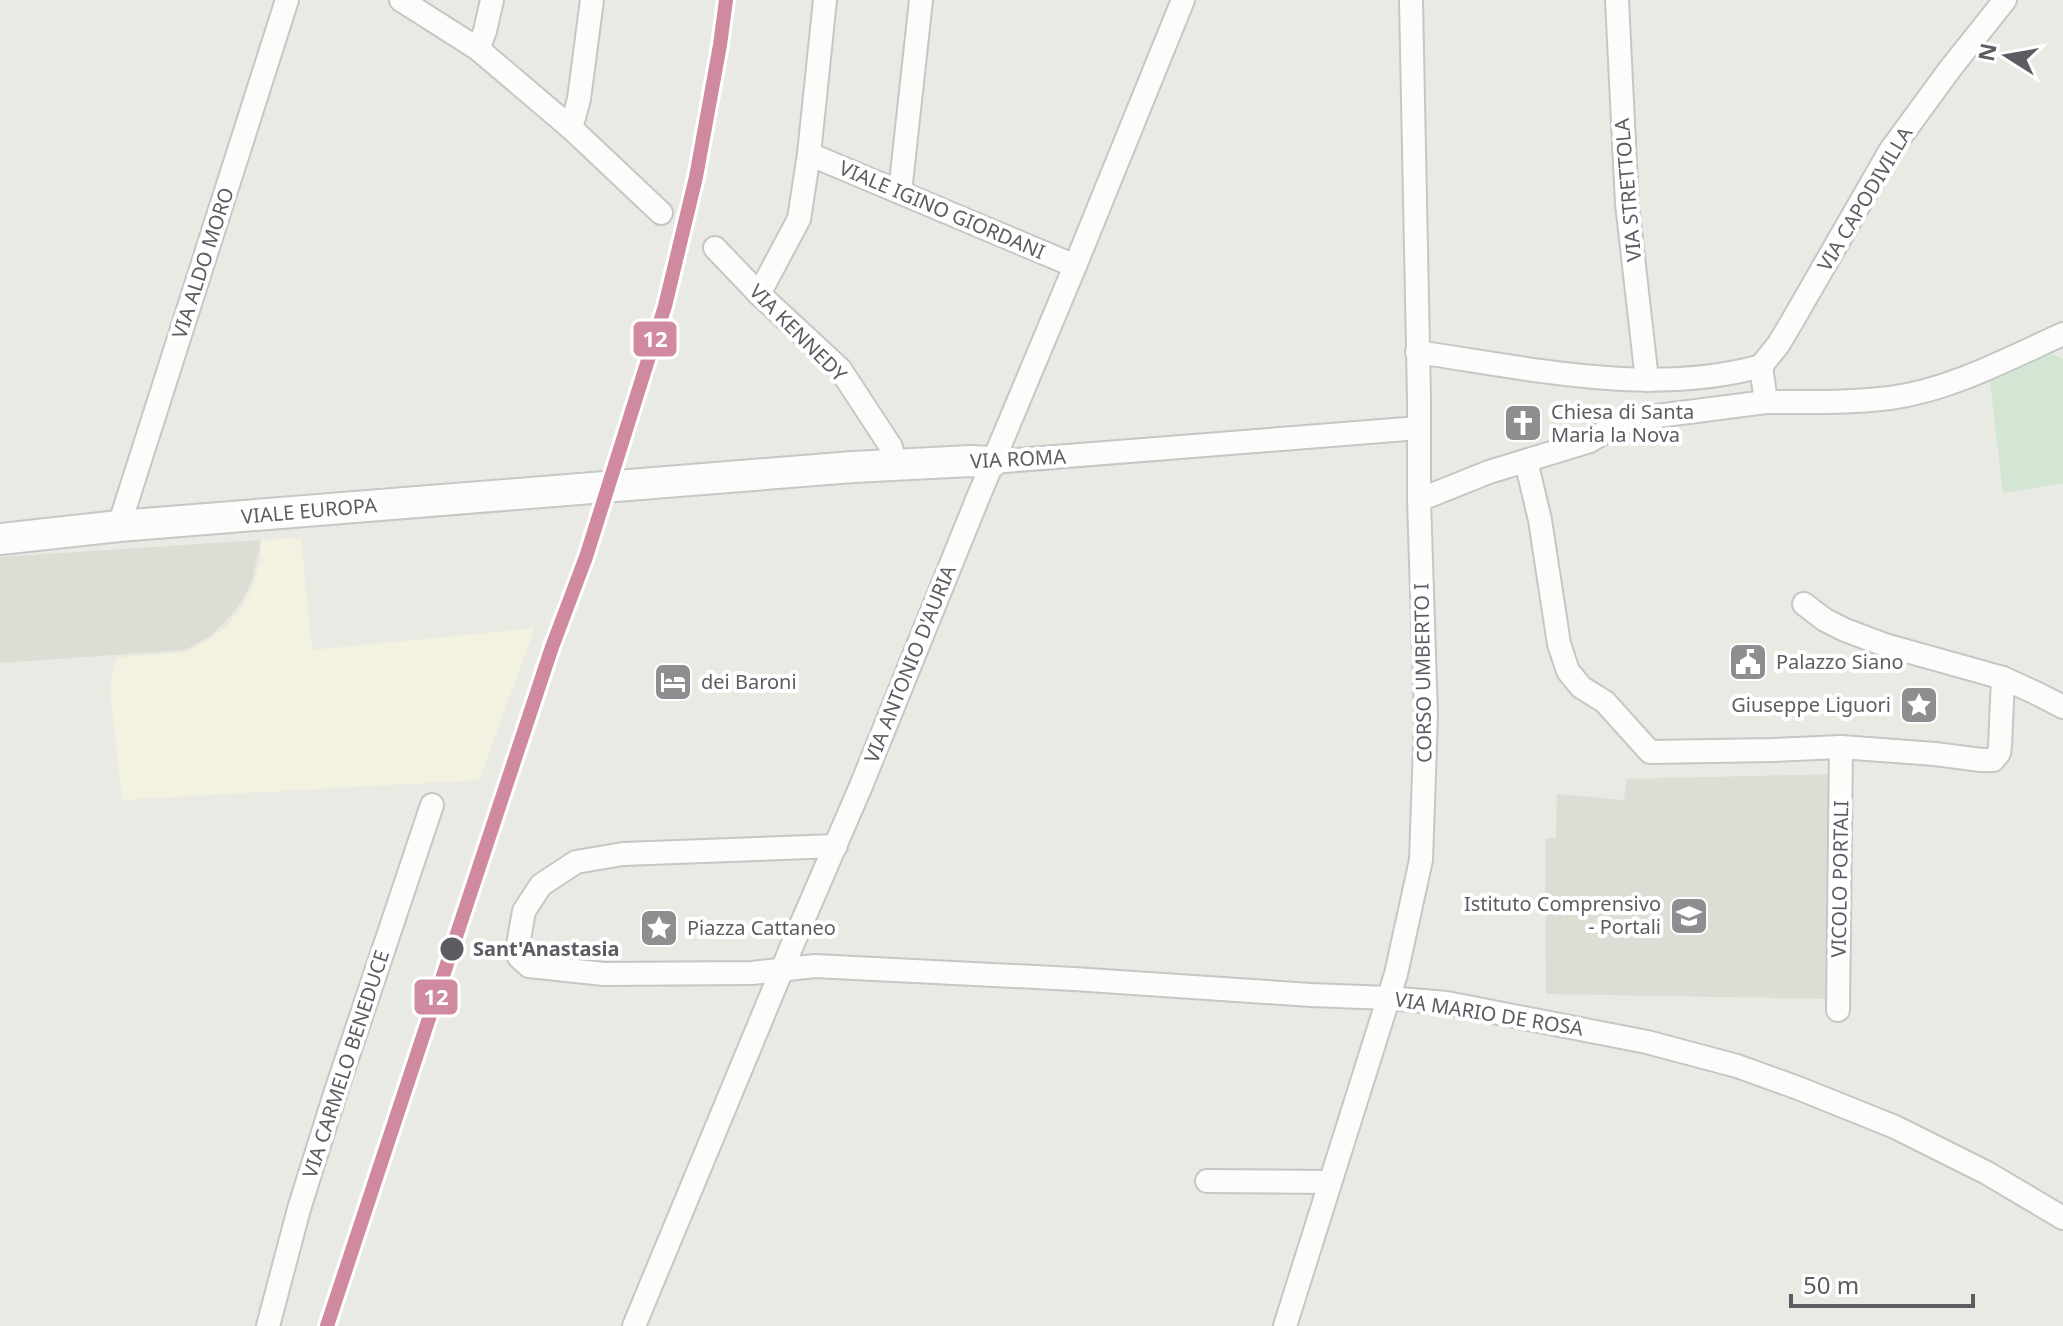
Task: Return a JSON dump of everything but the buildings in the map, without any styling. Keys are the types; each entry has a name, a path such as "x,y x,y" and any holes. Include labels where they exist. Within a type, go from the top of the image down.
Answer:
{"street":[{"name":"VIA ALDO MORO","path":"119,526 287,0"},
{"path":"401,0 478,49 571,128 661,213"},
{"path":"478,49 492,0"},
{"path":"571,128 579,99 592,0"},
{"path":"759,294 799,219 825,0"},
{"path":"900,192 921,0"},
{"name":"VIA ANTONIO D'AURIA","path":"634,1326 836,846 1183,0"},
{"name":"CORSO UMBERTO I","path":"1285,1326 1403,947 1421,860 1426,715 1419,500 1411,0"},
{"name":"VIA STRETTOLA","path":"1617,0 1627,204 1647,380"},
{"name":"VIA CAPODIVILLA","path":"1761,366 1786,333 1890,151 2005,0"},
{"name":"VIALE IGINO GIORDANI","path":"809,154 1075,266"},
{"name":"VIA KENNEDY","path":"715,248 759,294 840,369 891,447 895,466"},
{"path":"1419,500 1590,441 1614,426 1634,419 1766,402 1846,402 1892,398 1958,380 2063,334"},
{"path":"1417,352 1567,373 1647,380 1713,377 1761,366 1766,402"},
{"name":"VIA ROMA","path":"618,487 853,467 992,462 1419,428"},
{"path":"1526,461 1540,520 1559,644 1568,671 1581,687 1605,702 1650,752 1841,747 1993,760 2000,746 2003,678"},
{"name":"VIALE EUROPA","path":"0,539 119,526 618,487"},
{"path":"1804,604 1825,620 1885,645 2003,678 2063,707"},
{"name":"VICOLO PORTALI","path":"1838,1010 1841,747"},
{"name":"VIA CARMELO BENEDUCE","path":"268,1326 330,1108 432,805"},
{"name":"VIA MARIO DE ROSA","path":"836,846 623,854 576,862 541,885 524,911 519,957 529,966 604,974 728,974 815,966 1447,1003 1657,1044 1737,1066 1895,1127 1987,1173 2063,1218"},
{"path":"1207,1181 1330,1182"}],"shaded area":[{"path":"301,538 312,650 535,628 479,780 122,800 110,689 116,658 186,652 206,641 225,628 250,593 261,559 261,540"},
{"path":"261,540 252,581 242,601 209,637 185,650 0,663 0,557"},
{"name":"Istituto Comprensivo - Portali","path":"1836,774 1832,999 1546,994 1545,839 1556,837 1557,794 1624,800 1626,779"}],"green space":[{"path":"2052,354 2063,359 2063,483 2003,493 1990,382"}],"transit line":[{"name":"12","path":"327,1326 552,647 586,557 665,306 696,177 726,0"}],"place":[{"name":"Chiesa di Santa Maria la Nova","path":"1523,423"},
{"name":"Palazzo Siano","path":"1748,662"},
{"name":"dei Baroni","path":"673,682"},
{"name":"Giuseppe Liguori","path":"1919,705"},
{"name":"Istituto Comprensivo - Portali","path":"1689,916"},
{"name":"Piazza Cattaneo","path":"659,928"},
{"name":"Sant'Anastasia","path":"452,949"}]}
